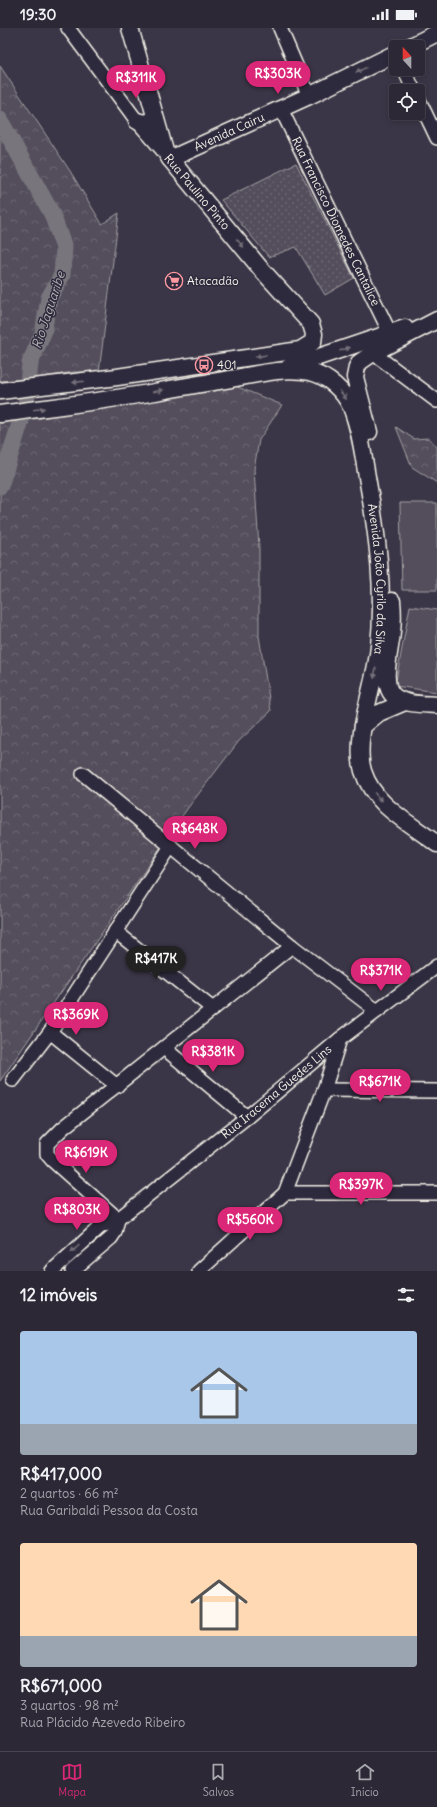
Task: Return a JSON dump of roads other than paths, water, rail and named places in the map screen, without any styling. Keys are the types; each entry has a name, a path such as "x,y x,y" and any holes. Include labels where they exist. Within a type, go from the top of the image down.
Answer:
{"main road":[{"path":"130,28 165,151 170,159"},
{"path":"420,40 433,32"},
{"name":"Avenida Cairu","path":"170,159 309,96 389,56"},
{"path":"137,121 144,123 156,120"},
{"name":"Rua Paulino Pinto","path":"0,391 117,377 300,350 313,342 314,334 310,324 261,269 170,159"},
{"path":"0,414 120,398 282,369 437,317"},
{"path":"373,353 437,320"},
{"name":"Avenida João Cyrilo da Silva","path":"373,353 360,362 357,367 355,377 369,431 380,488 393,612 386,677 388,686 393,696 405,702"},
{"name":"Avenida João Cyrilo da Silva","path":"282,369 312,372 323,377 337,387 350,406 362,445 375,520 382,614 379,648 363,726 361,752 363,769 368,783 376,796 386,806 437,844"},
{"path":"363,726 379,713 405,702 437,705"}],"street":[{"name":"Rua Paulino Pinto","path":"68,28 137,121 170,159"},
{"path":"280,28 309,96"},
{"name":"Rua Francisco Diomedes Cantalice","path":"281,108 390,334"},
{"path":"425,113 437,138"},
{"path":"373,353 437,401"},
{"path":"83,774 292,946 377,1011"},
{"path":"13,1080 50,1032 171,846"},
{"path":"115,931 213,1009"},
{"path":"72,1271 111,1238 115,1232 118,1219 53,1161 47,1154 47,1144 63,1128 292,946"},
{"name":"Rua Iracema Guedes Lins","path":"52,1271 100,1227 118,1219 247,1117 340,1039 437,966"},
{"path":"50,1032 117,1086"},
{"path":"199,1271 285,1193 324,1090 340,1039"},
{"path":"164,1048 247,1117"},
{"path":"324,1090 437,1091"},
{"path":"285,1193 437,1193"}],"waterway":[{"name":"Rio Jaguaribe","path":"0,120 52,214 64,248 62,275 49,298 43,333 30,363 26,405 0,486"}],"place":[{"name":"Atacadão","path":"174,281"},
{"name":"401","path":"204,365"}]}
